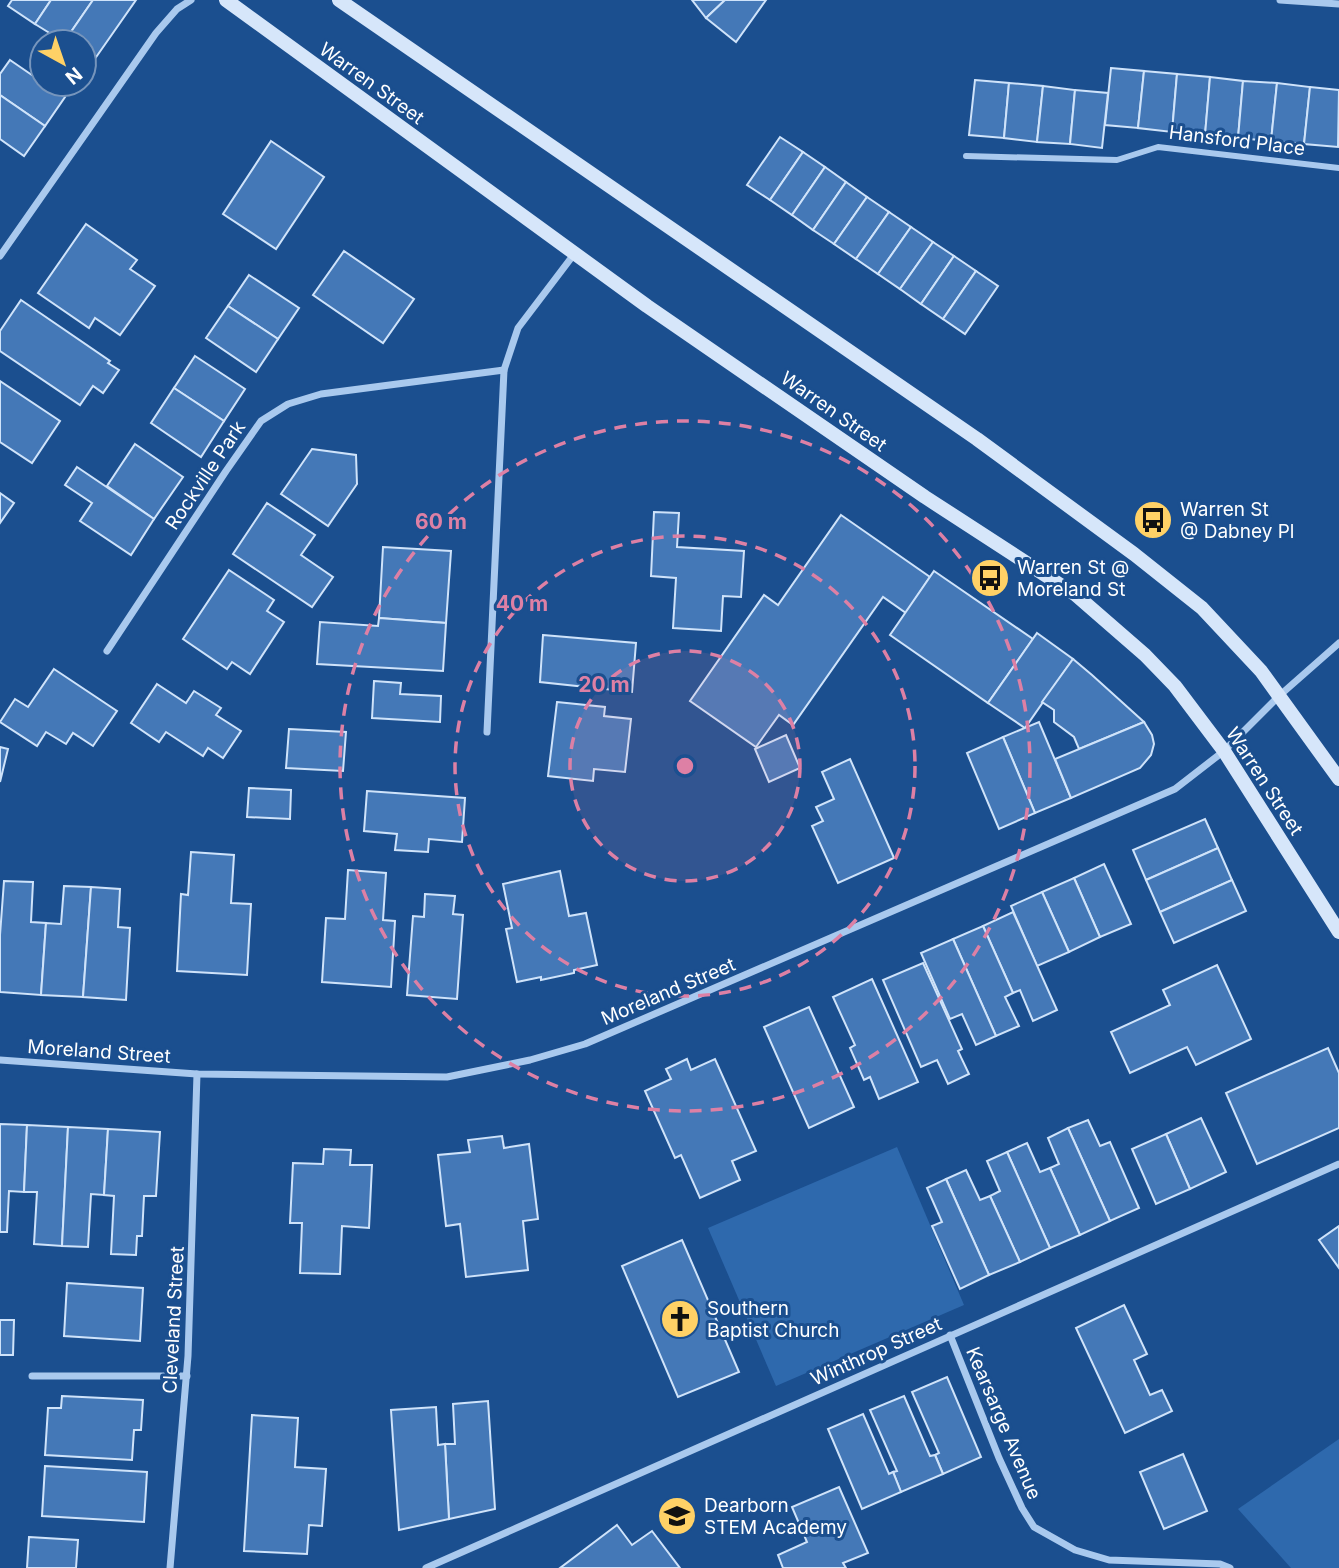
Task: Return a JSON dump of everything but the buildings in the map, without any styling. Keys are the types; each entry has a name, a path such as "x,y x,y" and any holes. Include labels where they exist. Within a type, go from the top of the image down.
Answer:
{"main road":[{"name":"Warren Street","path":"226,0 647,306 925,496 1076,595 1175,686 1224,751 1339,932"},
{"path":"340,0 977,439 1202,608 1261,671 1339,779"}],"street":[{"path":"0,256 156,33 177,9 191,0"},
{"path":"1280,0 1339,4"},
{"name":"Hansford Place","path":"966,156 1116,160 1158,147 1339,168"},
{"path":"487,732 504,370 518,328 575,253"},
{"name":"Rockville Park","path":"107,651 261,421 288,404 321,394 504,370"},
{"name":"Moreland Street","path":"0,1060 197,1074 447,1077 530,1060 574,1047 1175,789 1224,751 1279,696 1339,643"},
{"name":"Cleveland Street","path":"170,1568 187,1376 197,1074"},
{"name":"Winthrop Street","path":"426,1568 1339,1164"},
{"name":"Kearsarge Avenue","path":"950,1335 999,1458 1022,1508 1034,1527 1075,1550 1109,1560 1220,1564 1230,1568"},
{"path":"32,1376 187,1376"}],"shaded area":[{"path":"897,1147 964,1305 776,1386 708,1228"},
{"path":"1339,1439 1339,1568 1291,1568 1238,1509"}],"place":[{"name":"Warren St @ Dabney Pl","path":"1153,520"},
{"name":"Warren St @ Moreland St","path":"990,578"},
{"name":"Southern Baptist Church","path":"680,1319"},
{"name":"Dearborn STEM Academy","path":"677,1516"}]}
